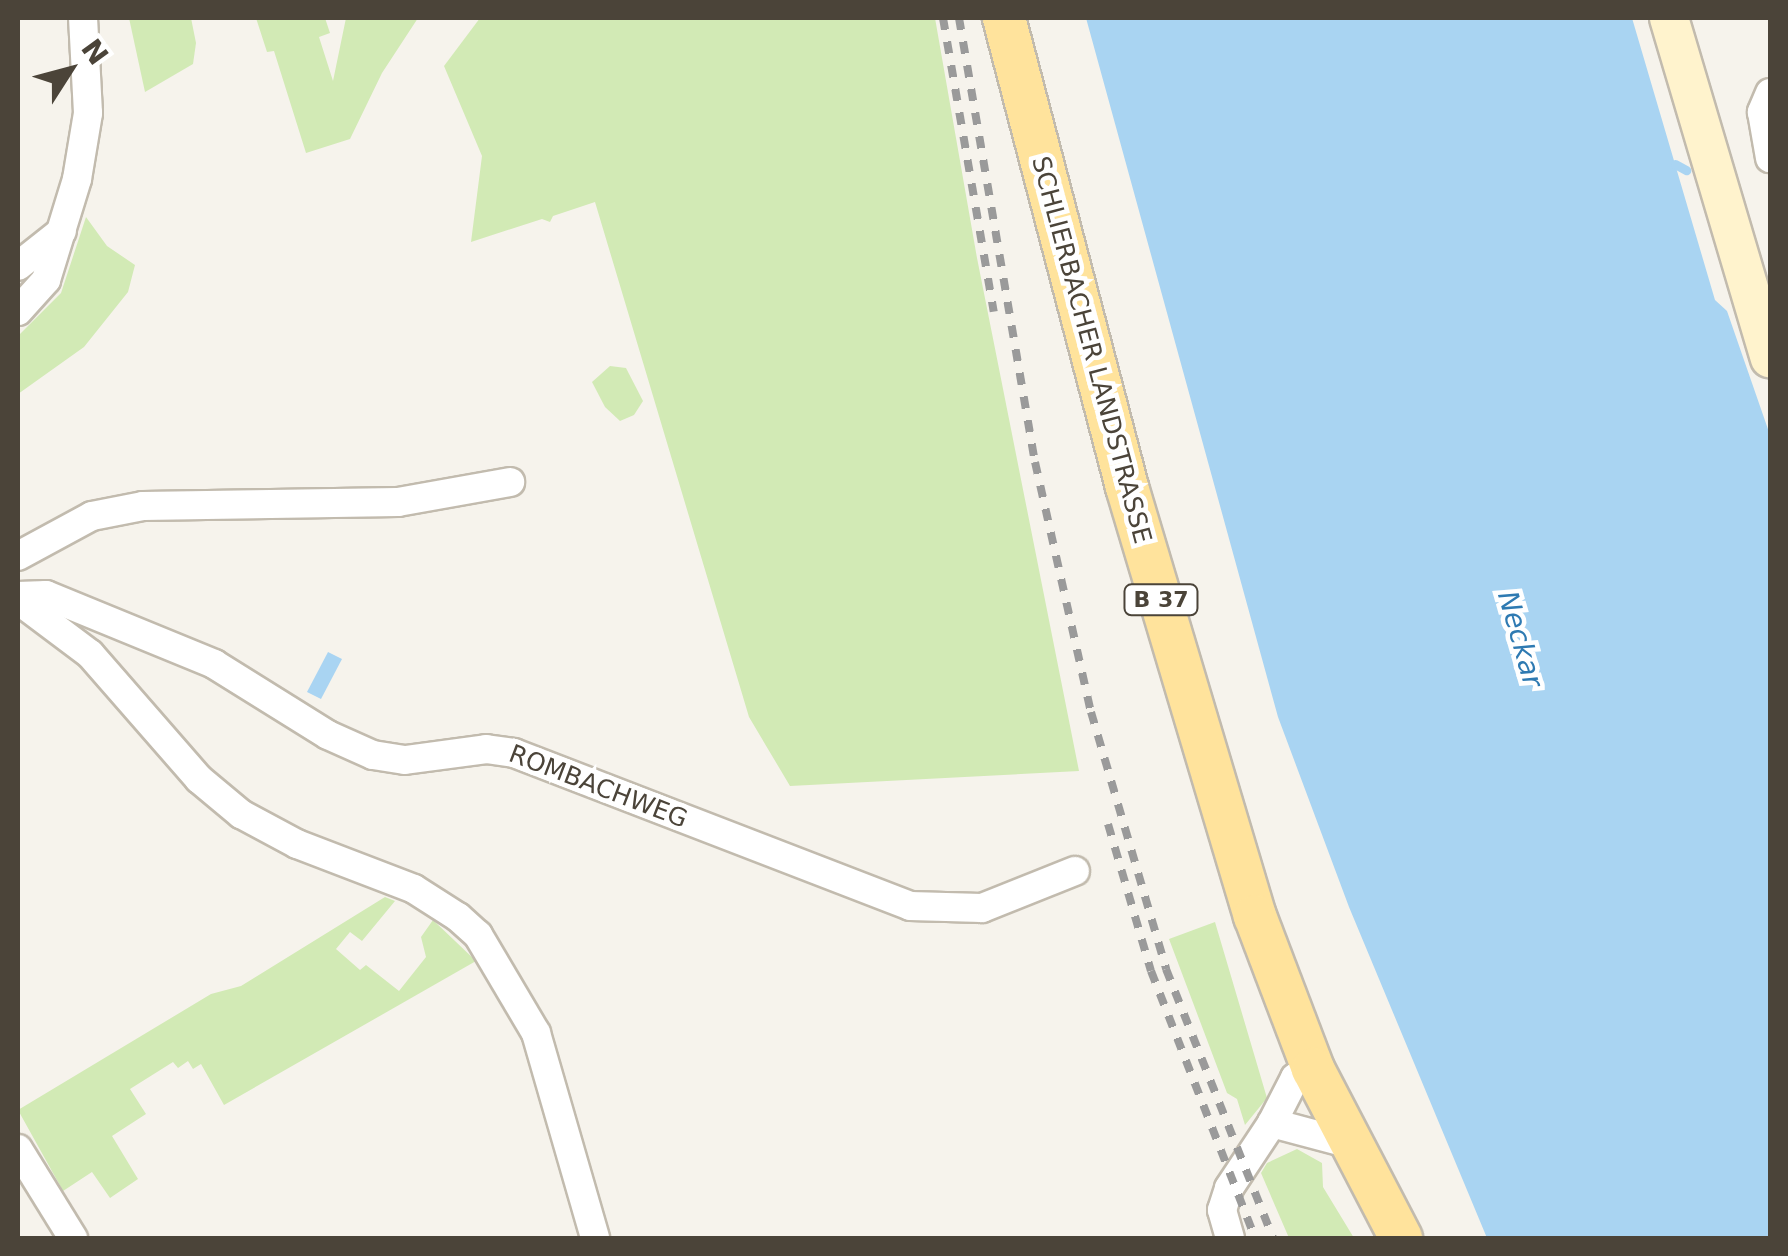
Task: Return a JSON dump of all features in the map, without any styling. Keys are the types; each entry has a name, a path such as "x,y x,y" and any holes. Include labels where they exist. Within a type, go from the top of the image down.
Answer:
{"main road":[{"name":"SCHLIERBACHER LANDSTRASSE","path":"1004,18 1043,180 1148,558 1255,916 1314,1068 1402,1238"},
{"path":"1669,18 1770,358"}],"street":[{"path":"18,311 46,280 77,179 88,113 83,18"},
{"path":"1770,93 1762,112 1762,126 1770,158"},
{"path":"18,266 62,232"},
{"path":"18,556 92,516 142,506 398,502 510,482"},
{"name":"ROMBACHWEG","path":"18,598 46,595 214,664 328,736 373,755 405,760 486,749 514,752 910,906 982,908 1075,872"},
{"path":"18,598 90,654 199,779 240,814 296,844 414,890 458,917 478,935 536,1033 594,1238"},
{"path":"1230,1238 1223,1220 1224,1200 1295,1078 1314,1068"},
{"path":"1272,1123 1351,1144"},
{"path":"18,1149 72,1238"}],"green space":[{"path":"129,18 191,18 196,43 193,64 145,92"},
{"path":"256,18 325,18 330,33 319,37 333,81 346,18 418,18 382,73 350,139 306,153 274,51 267,52"},
{"path":"480,18 935,18 977,258 1079,771 790,786 749,717 595,202 553,216 550,222 542,219 471,242 482,156 444,66"},
{"path":"86,217 107,246 135,265 128,292 84,347 18,394 18,336 61,293"},
{"path":"610,366 626,368 643,401 634,415 620,421 605,407 592,382"},
{"path":"385,897 395,901 362,941 350,932 336,949 360,970 366,965 399,991 426,957 421,937 433,920 476,961 224,1105 201,1064 193,1069 188,1061 178,1068 173,1062 130,1089 146,1114 112,1136 138,1179 110,1198 92,1172 63,1191 18,1110 211,994 241,986"},
{"path":"1215,922 1267,1098 1245,1125 1237,1099 1227,1093 1169,939"},
{"path":"1297,1149 1322,1163 1323,1187 1354,1238 1289,1238 1261,1173 1267,1163"}],"water":[{"name":"Neckar","path":"1086,18 1632,18 1715,300 1727,311 1770,435 1770,1238 1487,1238 1349,907 1278,717"},
{"path":"328,652 342,659 321,699 307,692"}],"waterway":[{"path":"1675,164 1686,170"}],"railway":[{"path":"943,18 994,312"},
{"path":"959,18 1035,462 1091,712 1166,969 1273,1238"},
{"path":"1108,824 1151,971 1255,1238"}]}
